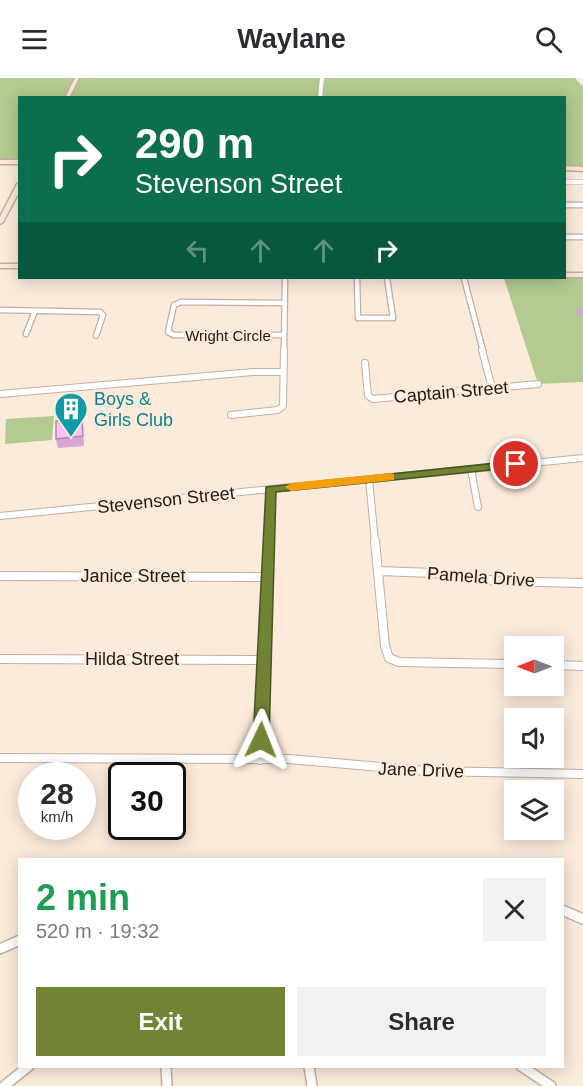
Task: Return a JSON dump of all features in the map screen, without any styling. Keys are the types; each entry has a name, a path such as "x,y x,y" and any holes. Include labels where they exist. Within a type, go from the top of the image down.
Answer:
{"main road":[{"path":"68,96 77,78"},
{"path":"0,162 18,162"},
{"path":"566,168 583,169"},
{"path":"0,222 4,207 18,187"},
{"path":"0,266 18,266"},
{"path":"566,275 583,275"}],"street":[{"path":"320,96 322,78"},
{"path":"566,182 583,182"},
{"path":"566,205 583,205"},
{"path":"566,237 583,237"},
{"path":"231,415 278,410 283,406 285,279"},
{"path":"357,279 358,318 393,318 387,279"},
{"path":"464,279 492,388"},
{"name":"Wright Circle","path":"284,336 174,335 168,332 174,305 181,302 285,303"},
{"path":"0,310 100,312 103,315 96,336"},
{"path":"26,334 35,311"},
{"name":"Captain Street","path":"365,363 368,394 372,399 538,384"},
{"path":"0,394 241,373 282,372"},
{"name":"Stevenson Street","path":"0,516 583,458"},
{"path":"471,469 478,507"},
{"path":"369,479 385,646 391,660 504,664"},
{"path":"260,760 270,489"},
{"name":"Pamela Drive","path":"379,571 433,573 496,581 583,583"},
{"name":"Janice Street","path":"0,576 267,577"},
{"name":"Hilda Street","path":"0,658 264,660"},
{"path":"564,665 583,666"},
{"name":"Jane Drive","path":"0,758 289,759 427,771 583,774"},
{"path":"564,911 583,919"},
{"path":"0,949 18,941"},
{"path":"4,1086 26,1068"},
{"path":"166,1068 167,1086"},
{"path":"309,1068 312,1086"},
{"path":"525,1068 551,1086"}],"green space":[{"path":"0,78 575,78 583,87 583,169 566,169 566,96 18,96 18,162 0,162"},
{"path":"566,275 583,275 583,382 538,384 504,279 566,279"},
{"path":"54,416 52,440 5,444 6,419"}],"building":[{"path":"82,419 83,436 56,439 56,421"}],"slow traffic":[{"path":"291,487 390,477"}],"place":[{"name":"Boys & Girls Club","path":"71,438"}],"route":[{"path":"261,740 270,489 516,464"}]}
